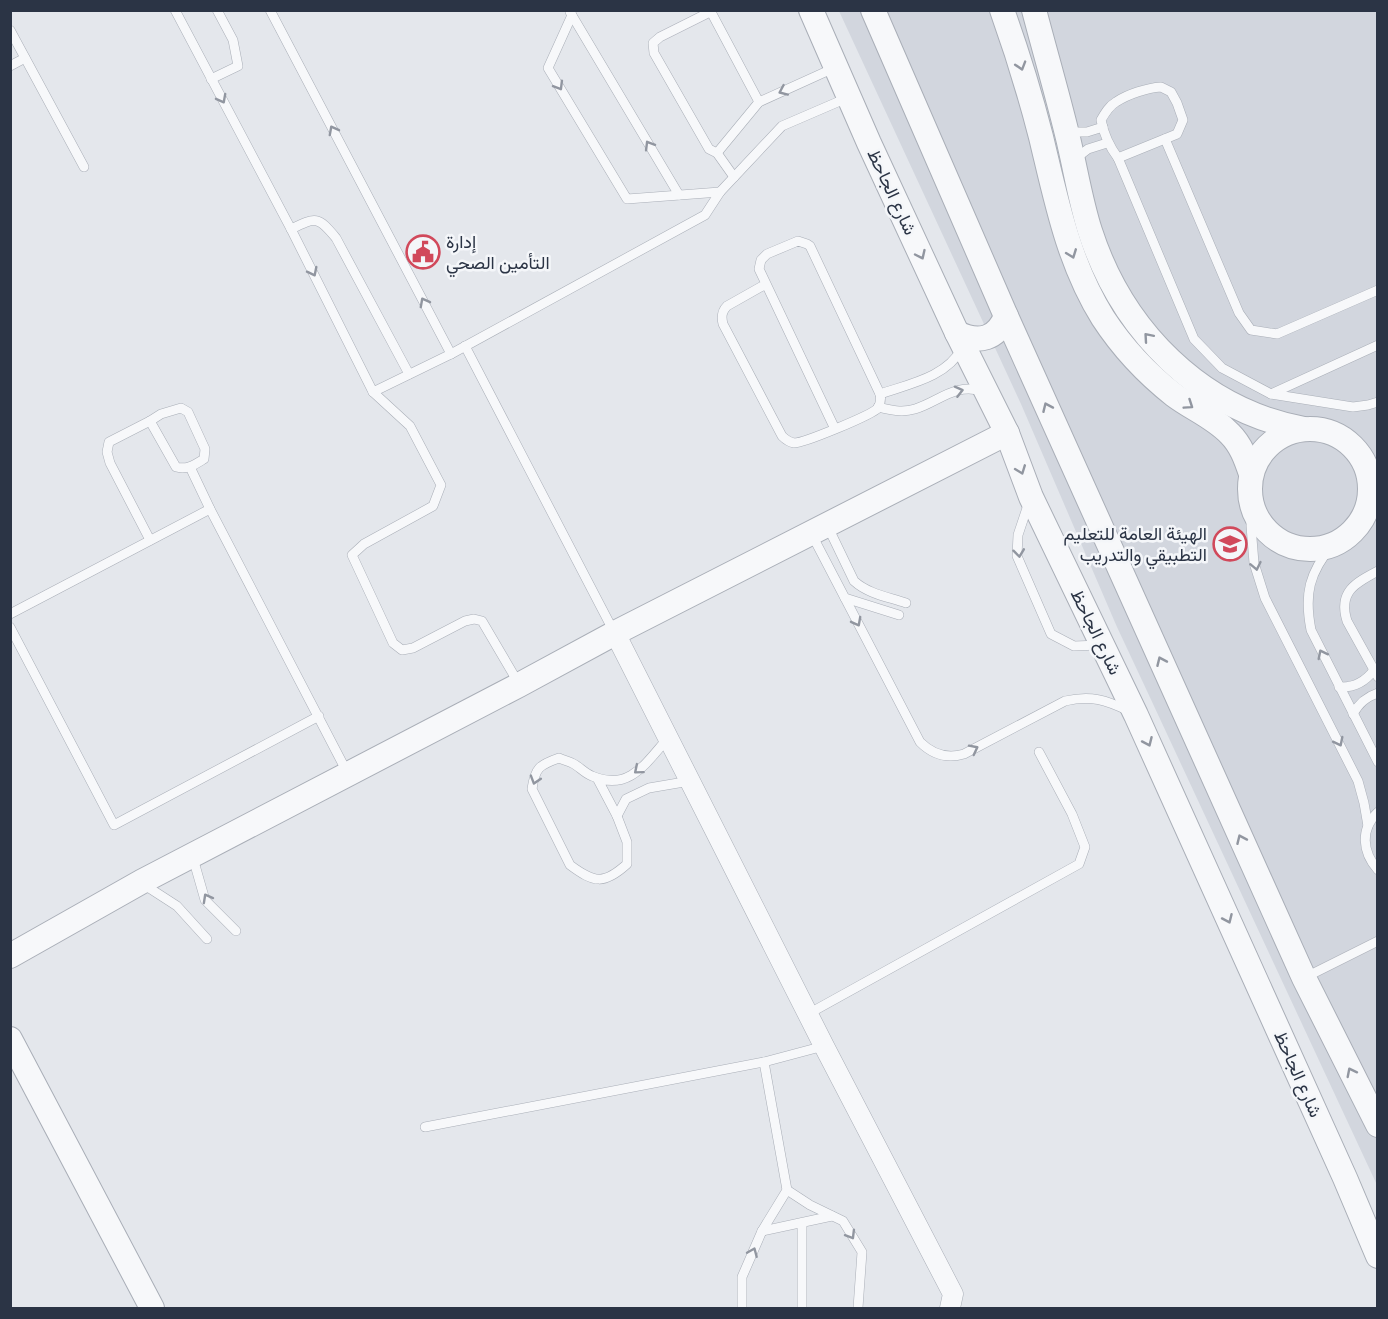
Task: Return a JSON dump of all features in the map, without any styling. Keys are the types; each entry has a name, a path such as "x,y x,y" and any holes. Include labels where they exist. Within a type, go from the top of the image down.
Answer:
{"street":[{"name":"شارع الجاحظ","path":"811,10 869,143 1007,433 1031,497 1136,715 1346,1178 1377,1256"},
{"path":"1002,10 1030,95 1067,242 1089,294 1103,318 1136,362 1175,396 1230,434 1243,452 1251,474"},
{"path":"1034,10 1083,208 1100,257 1123,304 1138,326 1171,362 1210,391 1231,404 1267,419 1304,429"},
{"path":"878,14 1006,316 1304,978 1377,1125"},
{"path":"961,339 977,339 995,333 1006,316"},
{"path":"1354,530 1368,507 1370,480 1366,466 1369,458 1335,434 1320,429 1289,432 1276,438 1265,448 1251,474 1249,485 1252,508 1260,523 1271,535 1285,544 1317,549 1333,544 1344,538 1377,512"},
{"path":"10,956 141,882 349,775 615,633 1007,433"},
{"path":"615,633 824,1046 953,1294 950,1308"},
{"path":"10,1039 152,1308"}],"lane":[{"path":"175,10 291,229 373,392 410,426 441,484 433,506 364,544 351,555 393,644 402,650 413,648 465,621 474,619 482,621 519,685"},
{"path":"211,79 238,66 233,40 217,10"},
{"path":"270,10 452,354"},
{"path":"734,177 717,153 709,149 654,53 653,43 660,37 710,11 759,102"},
{"path":"570,13 679,195"},
{"path":"570,13 548,68 627,199 720,192"},
{"path":"10,30 84,166"},
{"path":"10,66 25,58"},
{"path":"717,153 759,102 837,68"},
{"path":"1118,158 1177,134 1183,120 1171,92 1161,87 1148,88 1115,102 1101,120 1107,142 1118,158 1194,339 1222,368 1271,394 1353,407 1377,402"},
{"path":"373,392 452,354 705,215 720,192 782,126 850,97"},
{"path":"1066,132 1087,132 1103,128"},
{"path":"1165,139 1239,313 1251,330 1277,334 1377,290"},
{"path":"1073,161 1088,149 1107,142"},
{"path":"291,229 310,220 324,223 336,237 409,375"},
{"path":"766,284 727,306 722,314 723,324 785,440 798,442 835,429 878,408 880,394 810,246 802,242 794,242 763,256 759,269 835,429"},
{"path":"880,394 940,371 957,357 961,339"},
{"path":"1271,394 1377,345"},
{"path":"465,346 615,633"},
{"path":"878,408 895,411 914,409 950,393 971,388 988,393"},
{"path":"150,421 176,467 183,469 204,459 205,449 188,412 182,408 161,414 109,442 107,452 110,463 150,540"},
{"path":"190,467 349,775"},
{"path":"1031,497 1018,535 1017,556 1051,634 1074,645 1103,645"},
{"path":"10,614 210,508"},
{"path":"1252,508 1254,563 1264,598 1358,781 1365,803 1368,826"},
{"path":"819,529 844,598 920,742 935,754 955,756 964,753 1065,701 1099,699 1136,715"},
{"path":"819,529 854,581 867,590 906,603"},
{"path":"1333,544 1321,559 1313,575 1308,593 1307,612 1311,630 1377,762"},
{"path":"1339,687 1354,686 1376,673 1347,621 1345,605 1346,597 1356,583 1377,570"},
{"path":"844,598 899,615"},
{"path":"10,627 114,825 319,716"},
{"path":"1353,714 1365,699 1377,693"},
{"path":"597,778 617,816 627,842 627,864 614,875 597,880 570,865 532,789 534,776 542,764 559,758 607,782 628,778 639,770 668,738"},
{"path":"808,1014 1078,864 1085,847 1072,814 1039,752"},
{"path":"617,816 626,799 649,788 690,781"},
{"path":"1377,812 1368,826 1365,837 1365,848 1377,870"},
{"path":"192,856 205,900 236,931"},
{"path":"141,882 177,906 207,939"},
{"path":"1304,978 1377,941"},
{"path":"425,1127 764,1062 824,1046"},
{"path":"742,1308 742,1277 762,1231 787,1190 764,1062"},
{"path":"787,1190 810,1205 843,1221 862,1252 858,1308"},
{"path":"762,1231 832,1216"},
{"path":"802,1223 802,1308"}],"shaded area":[{"name":"الهيئة العامة للتعليم التطبيقي والتدريب","path":"839,11 1377,11 1377,1185 1117,627 1021,404"}],"place":[{"name":"إدارة التأمين الصحي","path":"423,252"},
{"name":"الهيئة العامة للتعليم التطبيقي والتدريب","path":"1230,544"}]}
